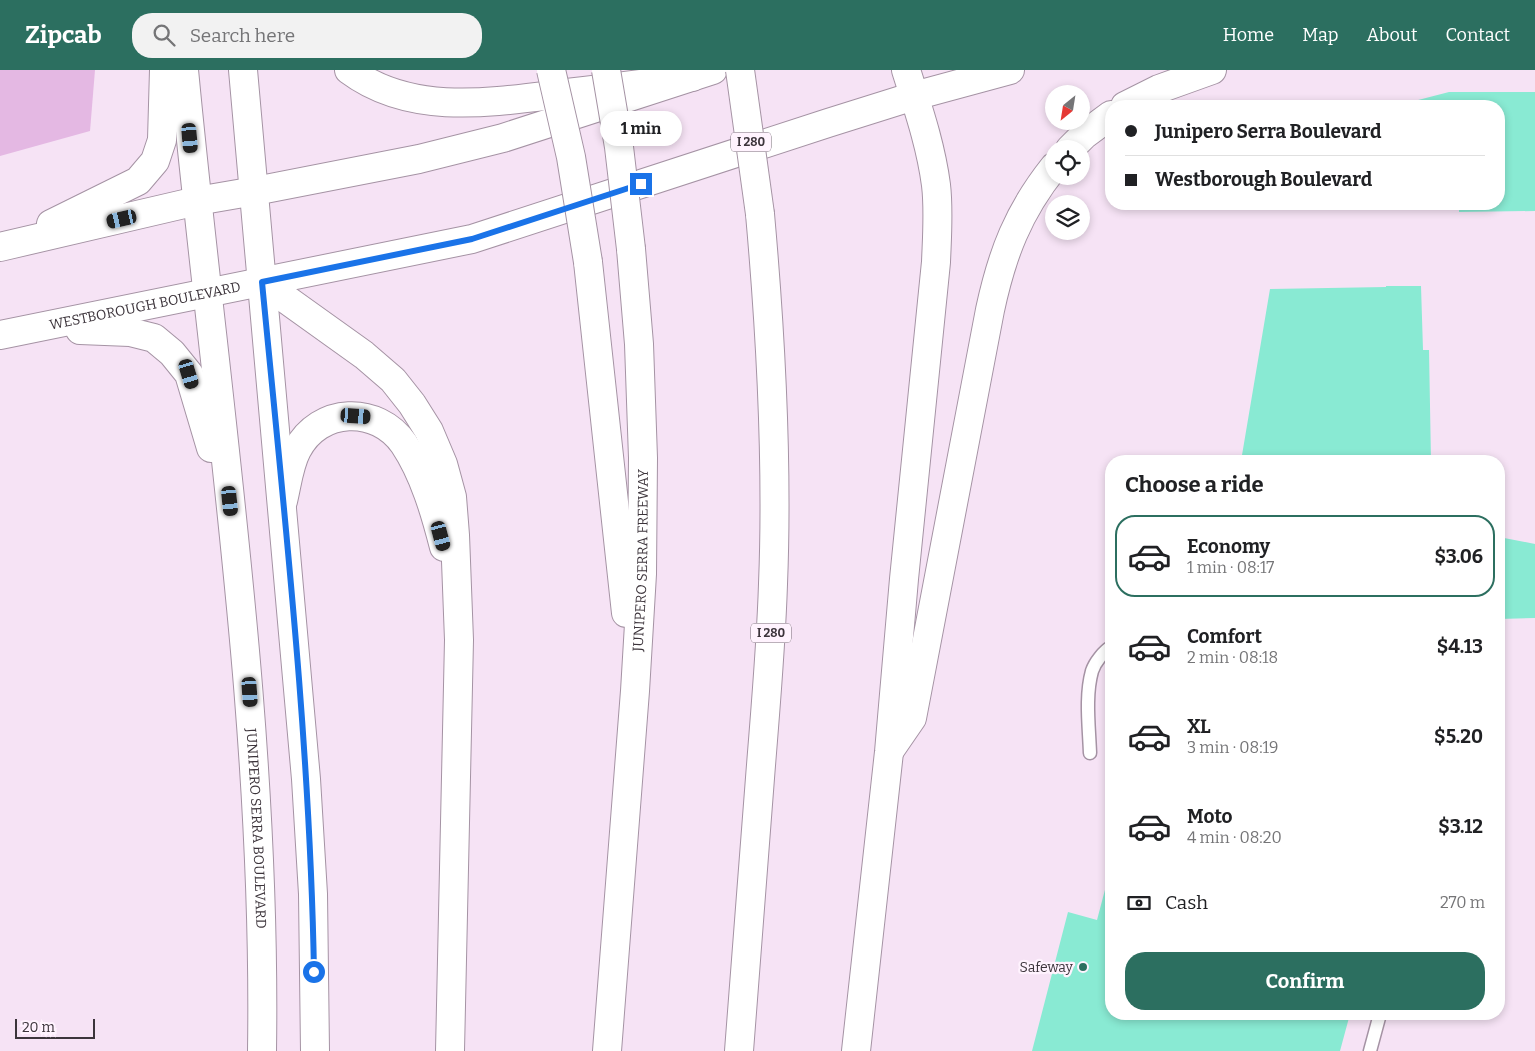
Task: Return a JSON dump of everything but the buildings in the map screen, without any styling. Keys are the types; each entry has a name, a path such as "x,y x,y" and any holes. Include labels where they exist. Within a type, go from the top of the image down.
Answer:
{"main road":[{"path":"5,246 138,181 155,161 162,140 164,70"},
{"name":"JUNIPERO SERRA BOULEVARD","path":"184,70 196,201 250,692 261,924 262,1051"},
{"path":"243,70 307,788 316,1051"},
{"path":"349,70 387,91 432,101 460,103 511,100 703,74"},
{"path":"551,70 571,157 588,262 635,691"},
{"name":"JUNIPERO SERRA FREEWAY","path":"606,70 619,148 631,249 638,344 643,458 642,574 635,691 607,1051"},
{"name":"I 280","path":"739,1051 770,643 774,574 775,477 774,408 767,291 760,214 740,70"},
{"path":"856,1051 889,752 936,254 938,212 936,187 929,146 906,70"},
{"name":"WESTBOROUGH BOULEVARD","path":"0,335 472,239 828,122 1010,70"},
{"path":"1137,100 1159,89 1212,70"},
{"path":"5,246 196,201 255,192 419,159 503,138 703,74"},
{"path":"1079,140 1105,119"},
{"path":"889,752 912,718 999,270 1005,251 1022,214 1045,179"},
{"path":"262,282 364,356 393,380 412,404 429,431 443,464 452,497 459,640 450,1051"},
{"path":"32,329 130,332 154,338 172,353 189,374 232,520"},
{"path":"282,501 297,450 310,432 326,421 345,416 367,417 386,427 403,444 419,473 431,504 449,566 459,640"}],"lane":[{"path":"1090,753 1089,697 1092,669 1105,651"},
{"path":"1370,1051 1378,1020"}],"shaded area":[{"path":"0,70 95,70 90,131 0,156"}],"place":[{"name":"Safeway","path":"1083,967"}],"route":[{"path":"314,972 306,779 293,614 262,282 472,239 641,184"}]}
